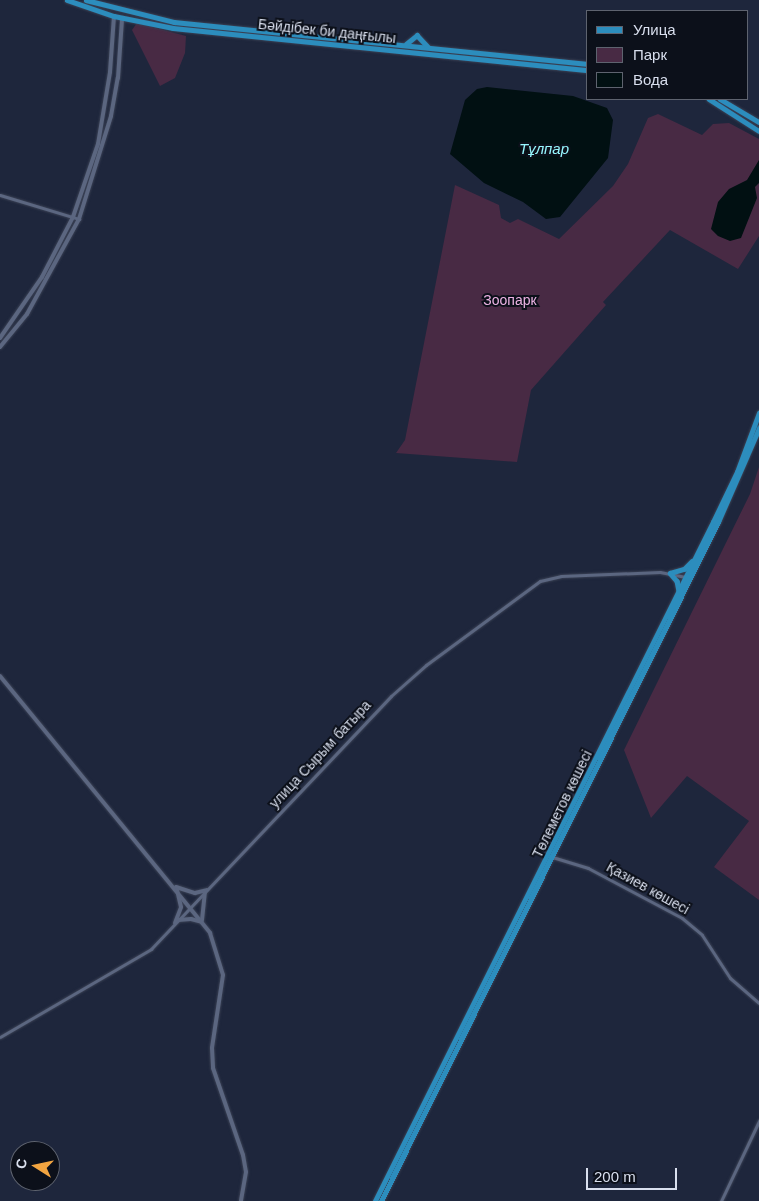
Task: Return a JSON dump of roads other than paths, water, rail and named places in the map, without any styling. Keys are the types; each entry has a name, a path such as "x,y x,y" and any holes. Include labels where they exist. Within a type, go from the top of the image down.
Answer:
{"main road":[{"name":"Бәйдібек би даңғылы","path":"67,0 122,19 173,28 586,64"},
{"name":"Бәйдібек би даңғылы","path":"86,0 174,22 428,47 586,70"},
{"path":"0,338 42,278 73,217 98,144 110,72 114,16"},
{"path":"0,348 27,314 79,219 111,116 118,78 122,19"},
{"path":"406,45 417,35 428,47"},
{"path":"711,100 759,131"},
{"path":"722,100 759,122"},
{"name":"Төлеметов көшесі","path":"578,802 737,472 759,413"},
{"name":"Төлеметов көшесі","path":"376,1201 411,1136 578,802 759,428"},
{"path":"679,592 677,581 670,573 684,569 694,560"},
{"path":"0,676 203,921 210,933 223,975 212,1048 213,1068 243,1155 246,1172 241,1201"},
{"path":"175,887 190,892 206,891 203,921"},
{"path":"175,887 180,907 177,922 191,918 203,921"},
{"name":"Төлеметов көшесі","path":"381,1201 411,1136"}],"street":[{"path":"0,195 79,219"},
{"name":"улица Сырым батыра","path":"0,1037 151,950 391,696 426,665 540,581 560,576 670,573 688,577"},
{"name":"Қазиев көшесі","path":"551,856 588,868 682,918 702,935 730,978 759,1003"},
{"path":"721,1201 759,1121"}],"water":[{"name":"Тұлпар","path":"487,87 573,96 607,108 613,120 608,158 560,217 546,219 523,202 484,183 450,154 465,100 477,89"},
{"path":"759,160 759,183 755,187 757,198 741,238 730,241 718,236 711,229 718,202 729,189 747,180"}],"park label":[{"name":"Зоопарк","path":"510,300"}]}
